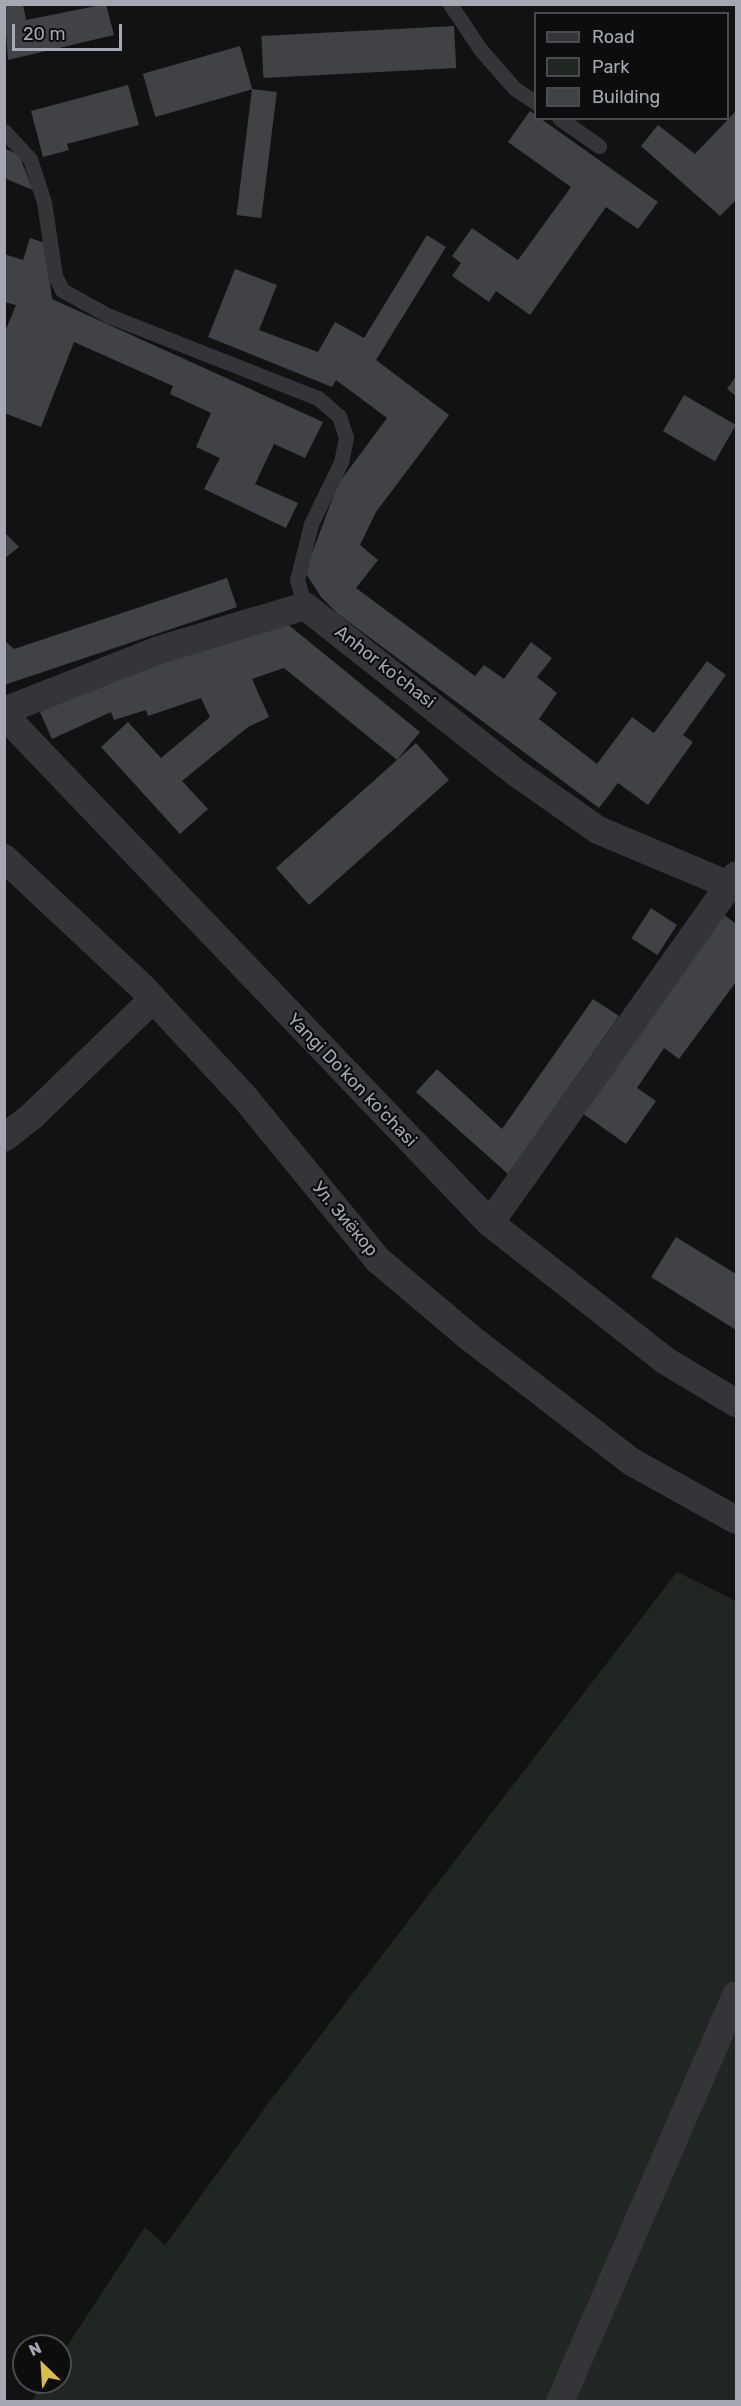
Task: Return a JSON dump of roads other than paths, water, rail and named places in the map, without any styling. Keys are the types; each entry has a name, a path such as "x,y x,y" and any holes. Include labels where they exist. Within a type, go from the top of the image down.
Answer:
{"street":[{"path":"4,713 159,650 305,606"},
{"name":"Anhor ko'chasi","path":"305,606 518,774 598,830 734,882"},
{"name":"Yangi Do'kon ko'chasi","path":"4,713 490,1223 666,1361 736,1403"},
{"name":"Ул. Зиёкор","path":"4,858 153,999 246,1099 378,1260 469,1337 632,1462 736,1520"},
{"path":"490,1223 734,882"},
{"path":"4,1138 32,1116 153,999"},
{"path":"560,2402 736,1996"}],"lane":[{"path":"450,4 480,49 514,88 534,102"},
{"path":"562,120 599,146"},
{"path":"4,131 30,159 44,202 55,276 62,290 107,315 318,398 339,416 346,438 341,462 311,524 297,580 305,606"}]}
